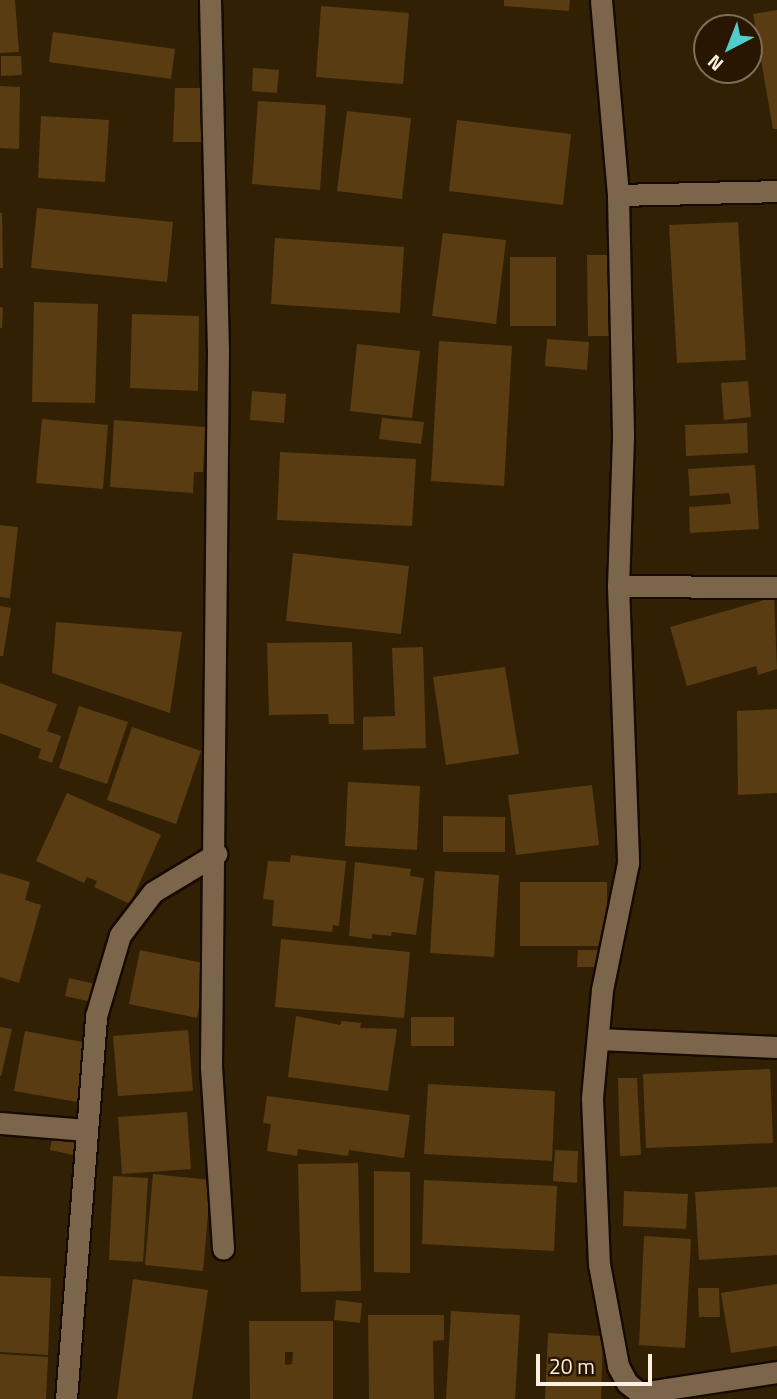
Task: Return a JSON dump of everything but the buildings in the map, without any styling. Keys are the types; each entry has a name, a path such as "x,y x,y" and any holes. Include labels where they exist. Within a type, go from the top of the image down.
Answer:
{"street":[{"path":"210,0 218,349 216,854 211,1067 223,1249"},
{"path":"601,0 618,195 623,437 618,586 628,863 602,990 592,1098 593,1196 599,1264 618,1366 627,1383 640,1393 655,1394 777,1372"},
{"path":"618,195 777,191"},
{"path":"618,586 777,587"},
{"path":"66,1399 96,1016 120,935 153,892 216,854"},
{"path":"598,1039 777,1047"},
{"path":"0,1123 85,1130"}]}
